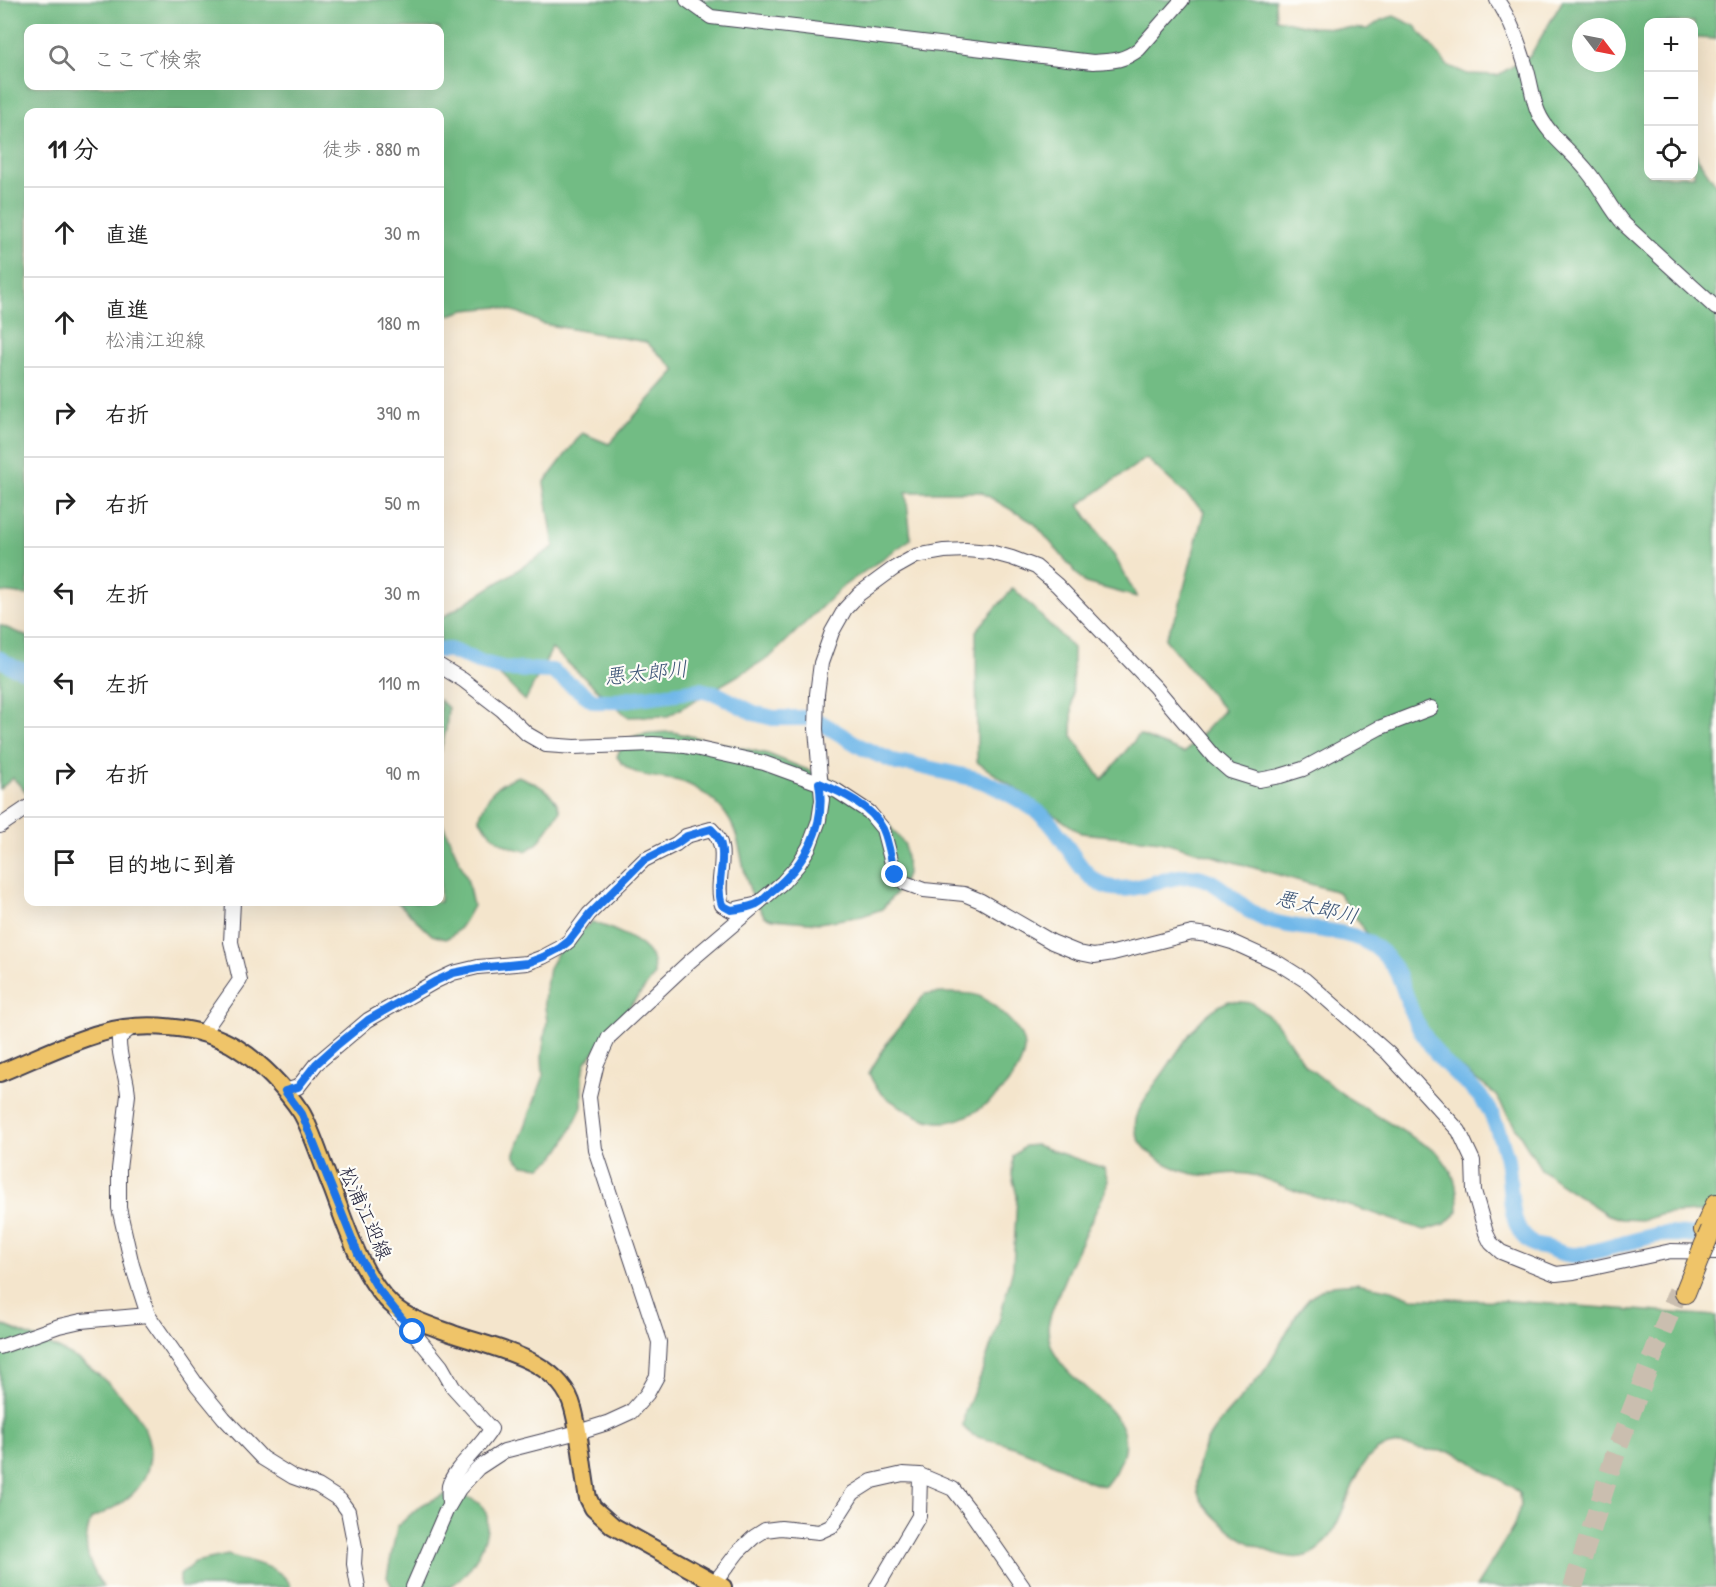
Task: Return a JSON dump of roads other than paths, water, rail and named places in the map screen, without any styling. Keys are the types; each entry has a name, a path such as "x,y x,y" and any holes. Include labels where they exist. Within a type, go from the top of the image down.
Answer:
{"highway":[{"path":"1682,1292 1702,1256 1716,1204"}],"main road":[{"name":"松浦江迎線","path":"0,1073 100,1033 133,1026 167,1027 206,1035 236,1047 285,1091 302,1114 359,1256 378,1289 392,1304 430,1325 525,1359 554,1375 565,1388 573,1406 588,1498 593,1508 613,1526 719,1584"}],"street":[{"path":"687,0 711,17 1093,62 1120,61 1131,56 1182,0"},
{"path":"1497,0 1509,20 1543,122 1586,168 1614,214 1716,308"},
{"path":"413,1587 449,1505 459,1489 478,1468 504,1451 578,1432 607,1423 631,1412 647,1394 657,1376 659,1342 595,1149 589,1097 597,1063 609,1037 689,962 783,882 798,865 809,847 819,820 822,800 816,729 821,663 832,632 845,609 859,594 893,568 916,556 944,551 990,552 1036,567 1057,585 1155,687 1214,757 1230,771 1259,780 1280,777 1303,769 1379,728 1431,708"},
{"path":"444,668 502,710 527,734 546,745 685,746 764,763 837,791 869,812 883,828 895,875 905,883 924,890 964,894 981,901 1052,942 1078,953 1094,956 1113,954 1192,933 1208,934 1232,942 1278,963 1305,980 1388,1053 1459,1131 1473,1161 1474,1191 1486,1233 1491,1243 1501,1252 1556,1274 1671,1251 1702,1256"},
{"path":"0,826 24,810"},
{"path":"285,1091 298,1087 316,1064 368,1020 436,981 453,973 478,968 527,963 560,948 569,941 590,914 629,873 644,860 687,836 711,829 719,836 722,849 719,896 722,905 731,910 756,904"},
{"path":"206,1035 207,1027 240,980 231,942 233,906"},
{"path":"133,1026 119,1038 118,1051 128,1095 119,1169 119,1208 132,1265 148,1315 197,1385 262,1458 293,1477 318,1486 340,1500 348,1511 355,1547 354,1564 358,1587"},
{"path":"392,1304 441,1366 453,1387 491,1429 485,1440 463,1464 449,1485 449,1505"},
{"path":"0,1347 59,1326 81,1321 148,1315"},
{"path":"719,1584 738,1552 765,1530 781,1528 819,1532 832,1526 853,1493 872,1481 903,1474 920,1475 953,1489 1023,1587"},
{"path":"877,1587 919,1516 920,1475"}],"waterway":[{"name":"悪太郎川","path":"444,650 506,669 552,671 594,701 615,701 700,690 717,694 754,713 773,718 808,718 820,722 863,748 899,764 909,763 976,779 1028,805 1050,823 1087,873 1095,881 1105,886 1126,889 1178,877 1200,877 1220,887 1247,909 1267,920 1336,932 1363,940 1386,956 1393,966 1416,1023 1434,1051 1488,1107 1506,1155 1514,1216 1524,1237 1536,1246 1574,1255 1657,1235 1716,1237"},
{"name":"悪太郎川","path":"0,659 24,671"}],"tunnel":[{"path":"1573,1587 1618,1446 1678,1291"}]}
